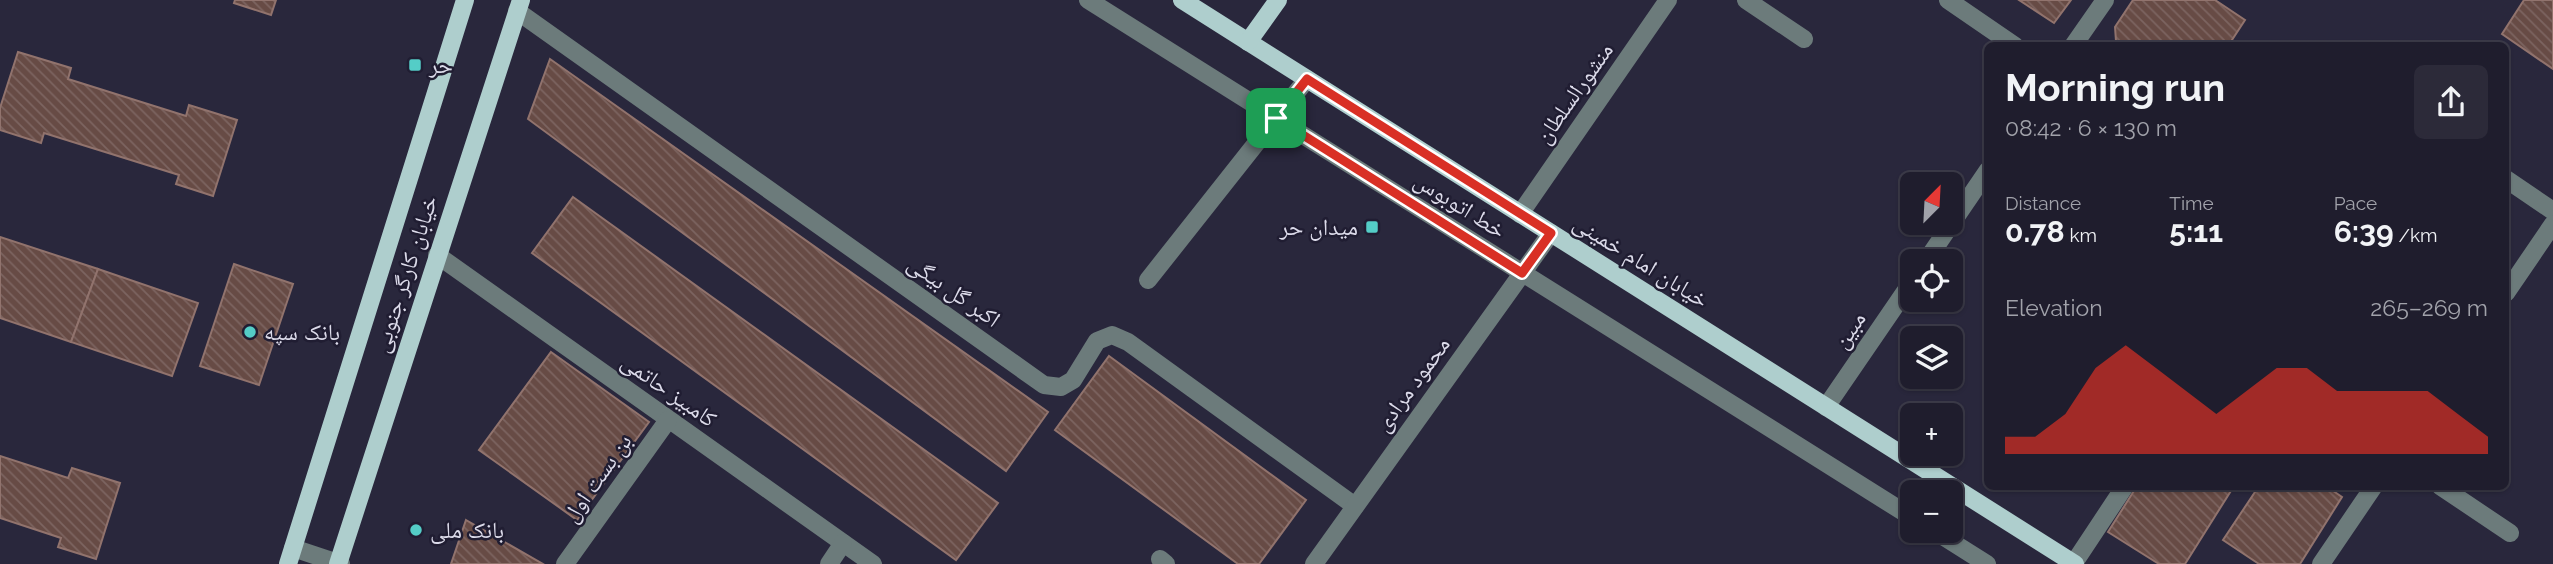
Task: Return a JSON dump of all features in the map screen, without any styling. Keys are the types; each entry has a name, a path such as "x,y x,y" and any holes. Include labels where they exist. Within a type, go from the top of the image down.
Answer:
{"main road":[{"name":"خیابان کارگر جنوبی","path":"291,556 465,0"},
{"name":"خیابان امام خمینی","path":"1182,0 2074,564"},
{"path":"1248,42 1278,0"},
{"name":"خیابان کارگر جنوبی","path":"339,564 519,5"}],"street":[{"name":"خط اتوبوس","path":"1088,0 1900,510"},
{"name":"منشورالسلطان","path":"1520,214 1668,0"},
{"path":"1746,0 1804,39"},
{"path":"1948,0 2009,42"},
{"path":"2076,42 2105,0"},
{"name":"اکبر گل بیگی","path":"519,5 1044,385 1061,387 1073,380 1097,341 1112,335 1128,342 1355,506"},
{"path":"1148,280 1307,79"},
{"path":"1934,249 1984,176"},
{"path":"2509,181 2553,211"},
{"path":"2509,289 2553,224"},
{"name":"محمود مرادی","path":"1314,564 1551,233"},
{"name":"کامبیز حاتمی","path":"437,255 873,564"},
{"name":"مبین","path":"1826,407 1900,299"},
{"name":"بن بست اول","path":"565,564 668,419"},
{"path":"2074,564 2122,490"},
{"path":"2321,564 2371,490"},
{"path":"2446,490 2510,533"},
{"path":"829,564 843,543"},
{"path":"1954,543 1987,564"},
{"path":"291,556 339,564"}],"building":[{"path":"235,0 276,0 271,15 234,3"},
{"path":"2019,0 2071,0 2054,23"},
{"path":"2133,0 2215,0 2245,20 2231,42 2117,42 2115,27"},
{"path":"2524,0 2553,0 2553,69 2502,34"},
{"path":"18,52 71,68 68,79 186,116 189,105 237,120 213,196 176,184 179,175 44,133 41,143 0,130 0,108"},
{"path":"550,59 1048,412 1006,471 528,119"},
{"path":"573,197 998,503 956,560 532,253"},
{"path":"0,237 98,269 71,342 0,318"},
{"path":"234,264 293,284 259,385 200,366"},
{"path":"98,269 198,303 172,376 71,342"},
{"path":"551,352 649,422 577,520 479,450"},
{"path":"1109,356 1306,500 1259,564 1238,564 1055,430"},
{"path":"0,456 68,478 72,468 120,483 96,559 58,547 61,538 0,518"},
{"path":"2134,490 2231,490 2185,564 2159,564 2108,532"},
{"path":"2256,490 2332,490 2342,497 2300,564 2259,564 2223,540"},
{"path":"466,520 543,564 451,564"}],"place":[{"name":"حر","path":"415,65"},
{"name":"میدان حر","path":"1372,227"},
{"name":"بانک سپه","path":"250,332"},
{"name":"بانک ملی","path":"416,530"}],"route":[{"path":"1307,79 1551,233 1522,273 1276,118 1307,79"}]}
